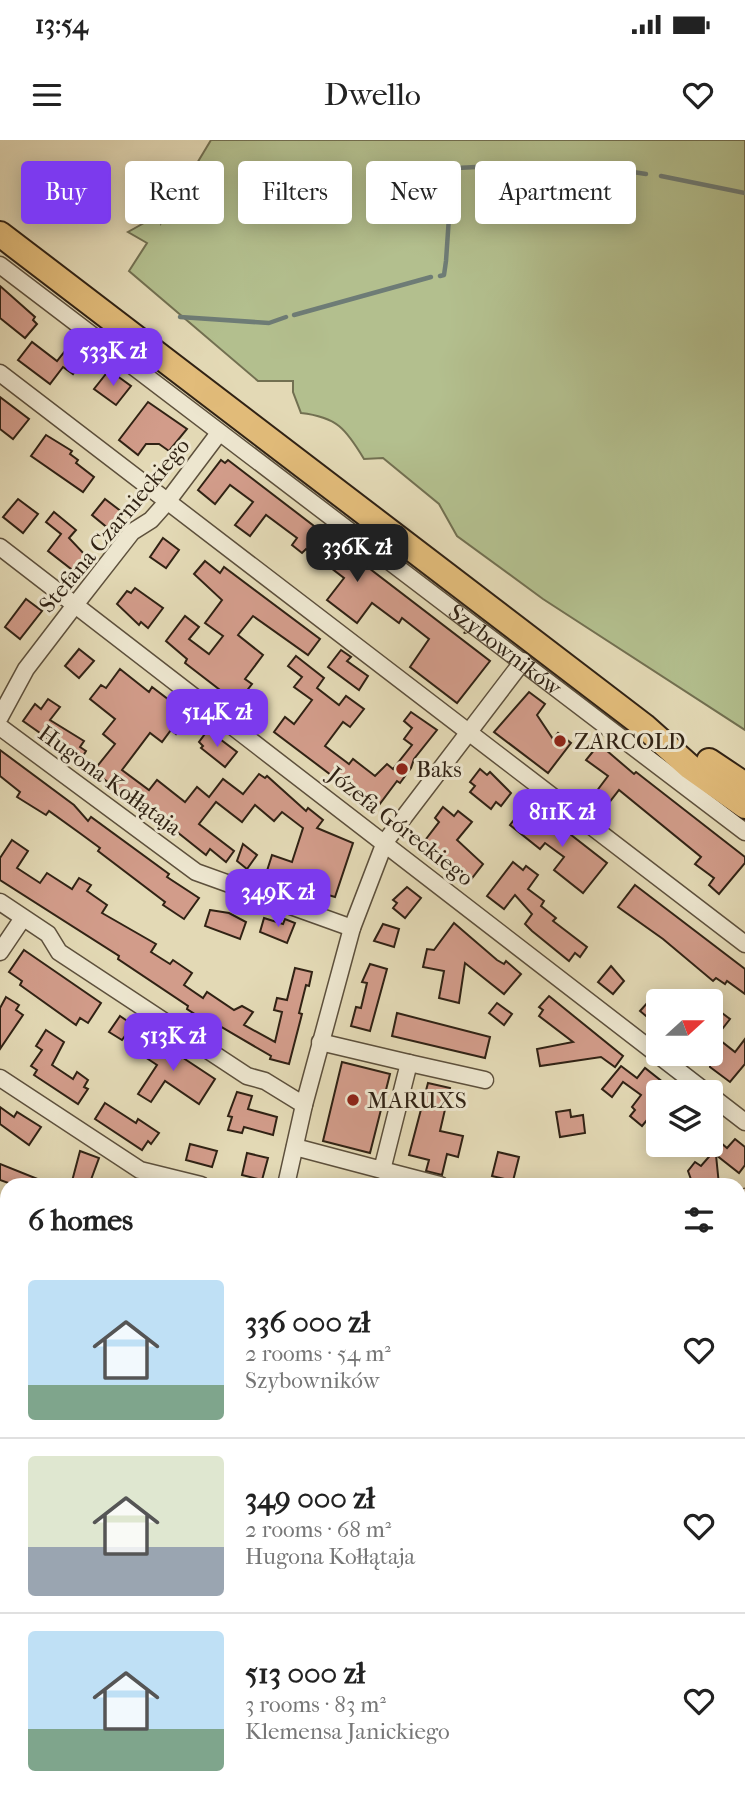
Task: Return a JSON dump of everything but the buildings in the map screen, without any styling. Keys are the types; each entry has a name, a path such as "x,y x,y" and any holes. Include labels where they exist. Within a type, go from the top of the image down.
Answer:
{"main road":[{"name":"Szybowników","path":"0,234 644,726 690,767 745,806"},
{"name":"Szybowników","path":"644,726 686,746 745,785"}],"street":[{"name":"Szybowników","path":"0,265 745,832"},
{"path":"0,373 745,944"},
{"name":"Stefana Czarnieckiego","path":"0,717 26,669 75,605 132,532 151,520 167,502 219,433"},
{"name":"Józefa Góreckiego","path":"0,547 690,1080"},
{"path":"288,1178 320,1042 352,928 385,842 523,661"},
{"name":"Hugona Kołłątaja","path":"0,727 196,872 352,928"},
{"path":"0,902 48,934 59,952 247,1076 265,1082 304,1105"},
{"path":"0,952 23,918"},
{"path":"320,1042 485,1080"},
{"path":"382,1170 409,1063"},
{"path":"0,1078 140,1170 173,1178"},
{"name":"Józefa Góreckiego","path":"723,1105 745,1122"},
{"path":"295,1147 413,1178"}],"green space":[{"path":"211,140 745,140 745,730 543,599 457,536 439,504 383,458 364,459 339,426 324,418 301,413 293,392 293,381 258,381 129,271 147,243 128,232 142,224 224,224 224,161 198,161"}],"waterway":[{"path":"440,276 444,275 446,261 452,173 457,168 475,167"},
{"path":"636,172 646,174"},
{"path":"661,176 745,193"},
{"path":"294,315 431,277"},
{"path":"180,317 269,323 286,317"}],"place":[{"name":"ZARCOLD","path":"560,741"},
{"name":"Baks","path":"402,769"},
{"name":"MARUXS","path":"353,1100"}]}
